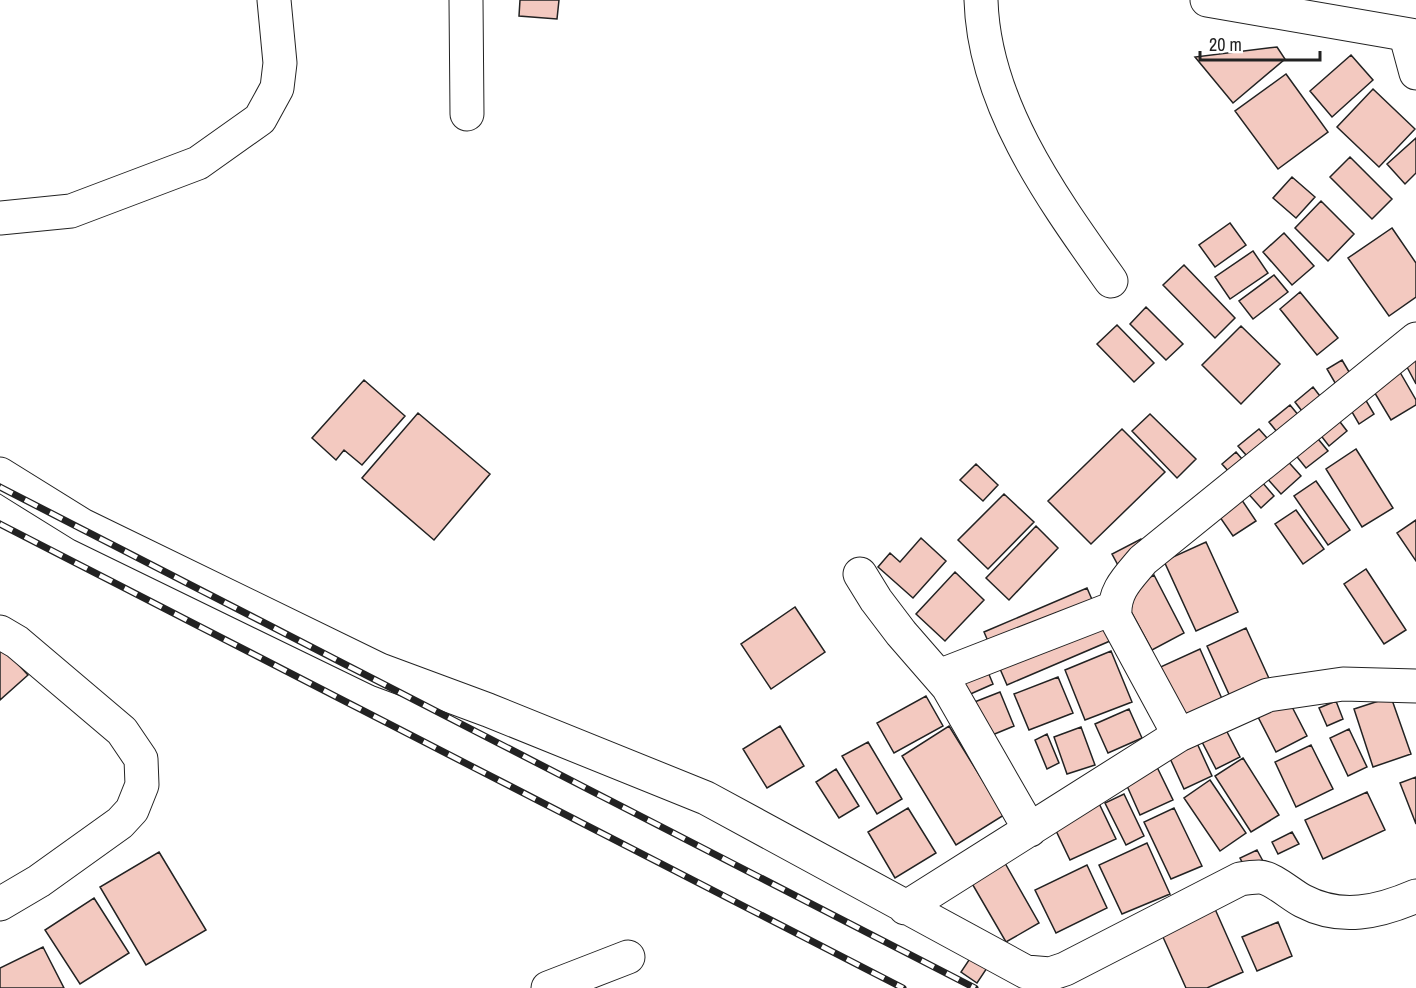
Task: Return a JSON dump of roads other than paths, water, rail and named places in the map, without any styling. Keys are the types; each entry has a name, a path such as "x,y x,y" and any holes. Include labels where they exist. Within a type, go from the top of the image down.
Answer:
{"main road":[{"path":"0,218 71,211 198,163 260,119 277,88 280,63 274,0"},
{"path":"466,0 467,114"},
{"path":"981,0 988,52 1006,106 1024,147 1068,220 1111,281"},
{"path":"1207,0 1411,36 1416,73"},
{"path":"1179,735 1115,617 1114,608 1120,586 1143,560 1416,339"},
{"path":"0,474 82,525 380,670 488,710 706,798 1026,972 1050,974 1109,948 1240,879 1259,877 1269,879 1306,902 1324,910 1362,913 1416,896"},
{"path":"860,574 901,633 948,687 1030,830"},
{"path":"939,676 1114,608"},
{"path":"0,632 26,650 122,731 141,759 142,785 132,810 120,823 39,881 0,904"},
{"path":"905,908 1179,735 1268,695 1343,684 1416,686"},
{"path":"548,988 627,957"}],"railway":[{"path":"0,487 975,988"},
{"path":"0,524 903,988"}]}
